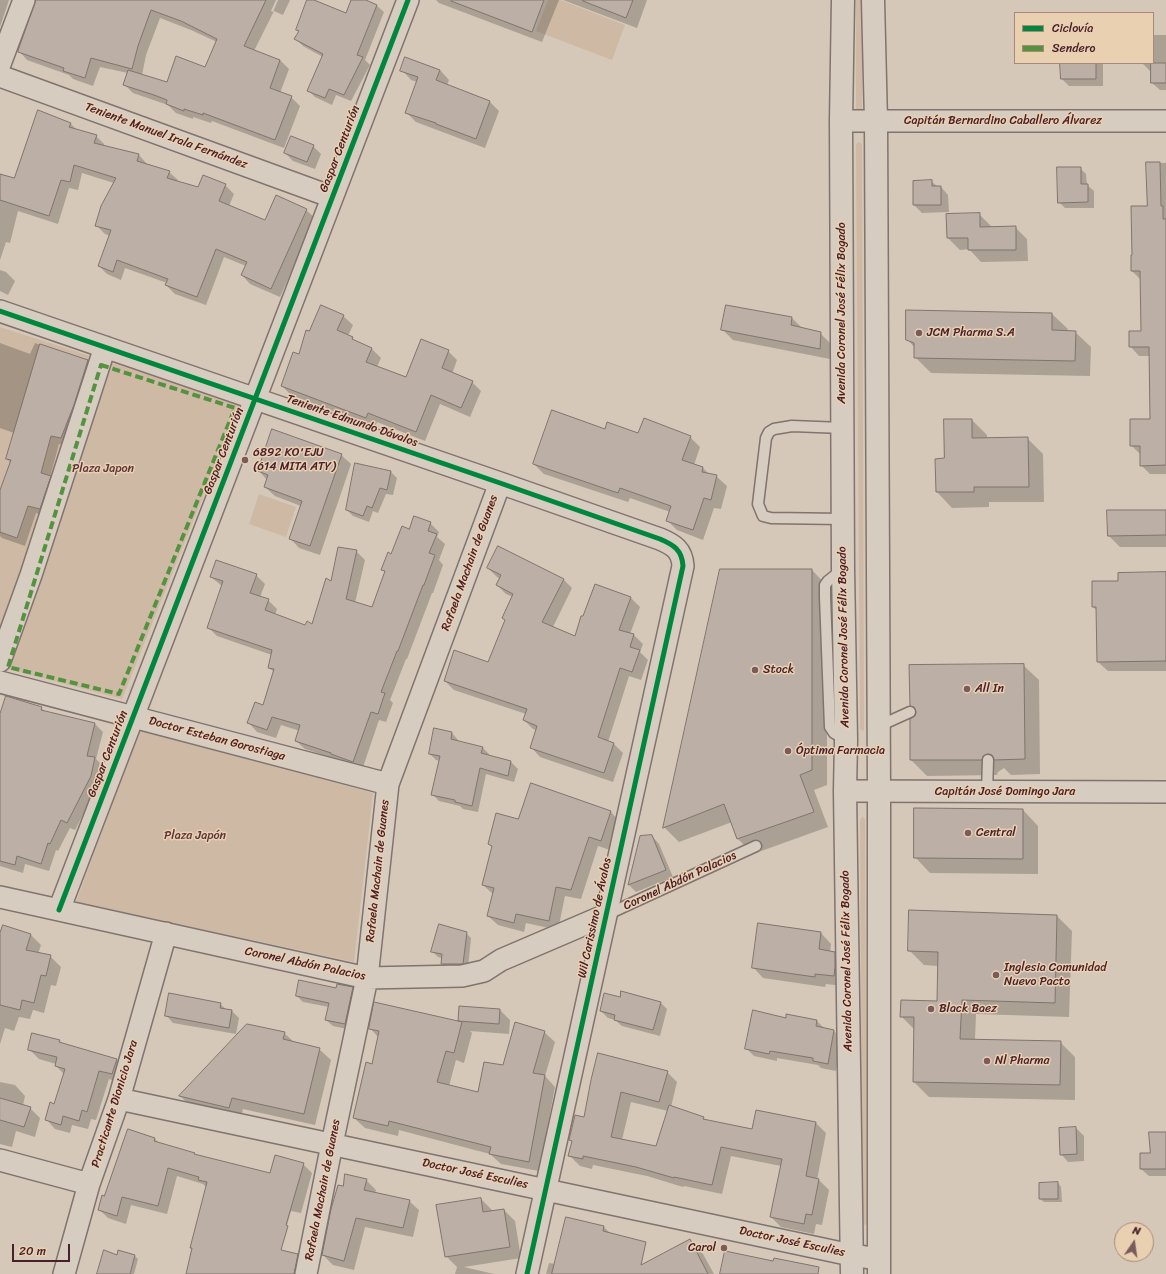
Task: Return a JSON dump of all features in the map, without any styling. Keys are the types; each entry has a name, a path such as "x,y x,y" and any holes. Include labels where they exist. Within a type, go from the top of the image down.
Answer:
{"main road":[{"name":"Avenida Coronel José Félix Bogado","path":"843,0 841,122 843,569 852,1264"},
{"path":"873,0 876,121 879,726 879,1266"}],"street":[{"path":"0,64 24,0"},
{"name":"Gaspar Centurión","path":"58,910 408,0"},
{"name":"Teniente Manuel Irala Fernández","path":"0,76 332,197"},
{"name":"Capitán Bernardino Caballero Álvarez","path":"841,122 1166,121"},
{"name":"Teniente Edmundo Dávalos","path":"0,311 660,539 675,547 682,558 683,566"},
{"path":"0,661 31,574 105,347"},
{"name":"Rafaela Machain de Guanes","path":"306,1274 367,978 388,784 500,483"},
{"name":"Wil Carissimo de Ávalos","path":"527,1274 683,566"},
{"name":"Doctor Esteban Gorostiaga","path":"0,682 388,784"},
{"name":"Capitán José Domingo Jara","path":"845,791 1166,792"},
{"name":"Coronel Abdón Palacios","path":"0,897 367,978 462,976 484,971 501,960 606,915"},
{"name":"Practicante Dionicio Jara","path":"64,1274 90,1184 119,1099 166,933"},
{"name":"Doctor José Esculies","path":"119,1099 546,1190 852,1264 879,1266"},
{"path":"0,1160 90,1184"}],"lane":[{"path":"843,428 792,426 774,429 769,432 766,438 758,504 763,516 771,518 843,519"},
{"path":"879,726 910,712"},
{"path":"987,792 988,760"},
{"name":"Coronel Abdón Palacios","path":"606,915 756,846"}],"green space":[{"path":"548,0 560,0 625,25 612,60 536,31"},
{"path":"856,0 862,0 862,109 858,111 856,109"},
{"path":"858,142 862,145 864,730 862,731 860,729 856,145"},
{"name":"Plaza Japon","path":"0,327 240,404 122,699 0,667"},
{"path":"259,494 296,507 286,537 249,524"},
{"name":"Plaza Japón","path":"140,728 373,793 354,962 76,902"},
{"path":"862,817 865,819 867,1222 865,1225 862,1224 860,820"}],"building":[{"path":"36,0 266,0 244,46 280,60 270,88 292,96 275,140 203,113 203,115 184,109 184,111 166,104 167,100 123,85 128,70 167,82 176,56 205,67 217,39 181,21 151,10 138,46 132,69 91,58 85,78 63,71 64,68 18,52"},
{"path":"307,0 314,0 346,13 351,0 366,0 377,5 357,55 363,57 344,95 329,89 325,98 307,91 323,54 294,39 299,31 296,30"},
{"path":"544,0 532,32 451,1"},
{"path":"583,0 633,0 626,18"},
{"path":"405,57 440,70 436,80 490,101 476,139 436,123 405,113 418,77 400,71"},
{"path":"1166,63 1166,83 1151,83 1151,64"},
{"path":"1060,64 1096,64 1096,79 1061,79"},
{"path":"38,110 71,123 69,127 97,135 94,143 139,154 137,161 170,171 167,178 198,187 203,175 226,184 219,201 265,220 276,195 307,209 271,289 241,275 247,262 216,249 197,297 165,285 168,279 117,260 113,272 98,266 111,230 95,226 101,206 116,178 74,165 70,182 61,180 49,216 0,200 0,174 14,178"},
{"path":"291,136 314,145 307,162 284,153"},
{"path":"1146,162 1160,162 1161,206 1163,206 1163,219 1166,219 1166,465 1140,466 1140,446 1130,446 1130,419 1150,419 1149,347 1129,347 1129,331 1141,331 1140,271 1131,271 1131,206 1147,206"},
{"path":"1057,167 1081,167 1081,184 1088,184 1088,202 1058,203"},
{"path":"932,180 932,186 941,186 941,205 913,205 913,181"},
{"path":"980,213 980,227 1016,226 1016,250 968,250 968,238 947,238 946,214"},
{"path":"321,305 344,315 337,330 372,348 366,362 406,377 421,339 449,350 442,368 473,381 461,408 431,395 416,432 368,413 366,418 281,386 293,352 299,354 306,330 309,331"},
{"path":"726,305 792,317 791,325 821,332 820,349 721,330"},
{"path":"906,310 1052,313 1052,330 1076,331 1075,361 914,358 914,343 906,340"},
{"path":"40,344 88,360 74,405 61,438 51,436 41,473 51,476 40,509 28,506 17,538 0,532 0,490 11,460 6,459"},
{"path":"552,410 605,429 607,422 638,433 644,418 691,436 682,460 703,467 702,472 717,475 711,500 704,498 693,530 666,521 671,506 620,488 618,493 533,464"},
{"path":"944,419 972,419 972,438 1028,437 1029,487 974,487 974,492 936,492 935,459 944,458"},
{"path":"272,429 342,454 310,546 289,539 302,501 264,487 268,475 258,471"},
{"path":"355,463 391,471 387,490 380,488 372,508 367,506 363,516 346,510"},
{"path":"1107,510 1166,510 1166,535 1108,536"},
{"path":"414,516 431,522 428,531 437,534 429,553 435,555 381,692 385,693 378,714 371,712 353,762 295,741 300,725 272,717 267,730 247,723 255,702 263,705 274,669 268,668 272,650 207,628 223,581 210,577 216,560 257,574 250,593 269,599 265,610 305,625 307,621 312,624 326,578 331,581 338,547 357,550 346,599 372,607 385,571 381,570 388,552 391,554 402,526 409,529"},
{"path":"498,546 564,579 542,622 575,636 581,616 583,616 595,584 631,597 619,630 634,634 630,647 640,650 632,672 620,668 598,737 614,743 604,773 530,748 537,726 523,720 527,709 444,681 454,650 488,662 505,620 502,618 513,594 496,585 501,575 487,568"},
{"name":"Stock","path":"720,569 812,569 812,770 800,775 814,812 737,839 724,804 663,828"},
{"path":"1166,572 1166,661 1097,662 1096,607 1092,607 1092,581 1118,581 1118,573"},
{"name":"All In","path":"1024,664 1025,759 994,760 992,755 988,754 983,756 982,760 910,760 910,719 915,716 916,712 914,707 910,706 909,665"},
{"path":"6,696 42,707 41,710 95,723 87,756 95,757 91,776 67,823 61,820 50,844 48,843 41,864 17,856 15,865 0,861 0,714"},
{"path":"434,728 452,732 451,739 483,747 481,753 511,761 508,776 480,768 472,806 455,802 455,800 431,795 440,756 429,754"},
{"path":"531,783 611,811 601,841 589,837 571,890 556,887 549,921 516,914 514,923 487,916 494,888 482,885 492,846 488,844 496,813 518,819"},
{"name":"Central","path":"914,808 1023,809 1023,859 914,858"},
{"path":"652,835 666,870 628,885 640,836"},
{"path":"909,910 1057,915 1055,1003 962,1000 960,1039 1061,1041 1060,1085 913,1082 914,1017 900,1017 901,1000 937,1001 938,952 908,951"},
{"path":"758,923 821,932 819,949 835,952 834,976 815,974 815,977 752,968"},
{"path":"439,924 467,932 463,964 441,964 442,954 431,952"},
{"path":"3,925 31,934 26,950 51,955 46,976 41,975 34,1003 22,1000 20,1010 0,1005 0,933"},
{"path":"299,980 336,988 337,984 353,987 345,1024 325,1020 329,1003 296,996"},
{"path":"621,991 661,1002 653,1030 614,1020 615,1015 600,1011 604,993 620,997"},
{"path":"169,993 221,1003 220,1008 232,1010 229,1028 165,1016"},
{"path":"374,1002 462,1022 454,1053 446,1051 437,1082 478,1092 484,1062 503,1065 515,1022 545,1031 533,1073 545,1075 529,1162 489,1154 491,1147 389,1121 388,1126 353,1118 366,1062 372,1064 379,1031 369,1029"},
{"path":"459,1006 500,1009 499,1024 458,1021"},
{"path":"753,1010 786,1018 786,1014 817,1020 816,1026 834,1030 828,1064 813,1061 813,1058 770,1051 769,1054 745,1049"},
{"path":"247,1024 285,1032 283,1039 320,1048 304,1114 232,1098 229,1108 179,1096"},
{"path":"32,1033 60,1040 59,1042 117,1059 112,1074 99,1071 87,1112 82,1110 79,1121 63,1116 61,1125 45,1120 50,1102 54,1104 65,1069 55,1066 57,1057 28,1050"},
{"path":"598,1053 668,1071 659,1102 621,1092 611,1137 656,1146 669,1105 704,1117 703,1119 752,1129 756,1110 816,1122 806,1176 819,1179 812,1215 806,1214 804,1224 770,1217 782,1159 721,1147 712,1185 674,1178 636,1167 583,1156 583,1159 568,1156 572,1141 569,1140 575,1115 584,1117"},
{"path":"0,1098 31,1107 24,1127 0,1120"},
{"path":"1076,1127 1077,1154 1060,1155 1059,1128"},
{"path":"128,1129 155,1138 154,1141 195,1153 194,1154 270,1173 275,1155 304,1163 286,1225 288,1226 281,1250 298,1254 294,1274 186,1274 192,1248 190,1248 207,1182 198,1180 199,1177 168,1168 158,1206 122,1197 117,1216 98,1210 102,1195 104,1196"},
{"path":"1149,1132 1166,1132 1166,1169 1140,1169 1140,1153 1150,1153"},
{"path":"345,1174 367,1179 364,1190 410,1200 403,1228 356,1218 344,1261 322,1255 331,1209 338,1185 343,1186"},
{"path":"1058,1182 1058,1199 1039,1199 1039,1183"},
{"path":"481,1198 483,1212 504,1209 510,1247 445,1257 436,1205"},
{"path":"566,1217 604,1226 603,1231 646,1242 641,1265 690,1239 708,1274 552,1274"},
{"path":"104,1250 117,1255 118,1250 135,1255 130,1274 97,1274"},
{"path":"725,1251 773,1261 774,1258 819,1267 818,1274 720,1274"}],"marked path":[{"path":"101,365 235,408 119,694 8,667 101,365"}],"cycle path":[{"path":"59,910 408,0"},
{"path":"0,311 660,539 673,546 679,552 683,566 527,1274"}],"place":[{"name":"JCM Pharma S.A","path":"919,333"},
{"name":"6892 KO'EJU (614 MITA ATY)","path":"245,460"},
{"name":"Stock","path":"755,670"},
{"name":"All In","path":"967,689"},
{"name":"Óptima Farmacia","path":"788,751"},
{"name":"Central","path":"968,833"},
{"name":"Inglesia Comunidad Nuevo Pacto","path":"996,975"},
{"name":"Black Baez","path":"931,1009"},
{"name":"Nl Pharma","path":"987,1061"},
{"name":"Carol","path":"724,1248"}]}
